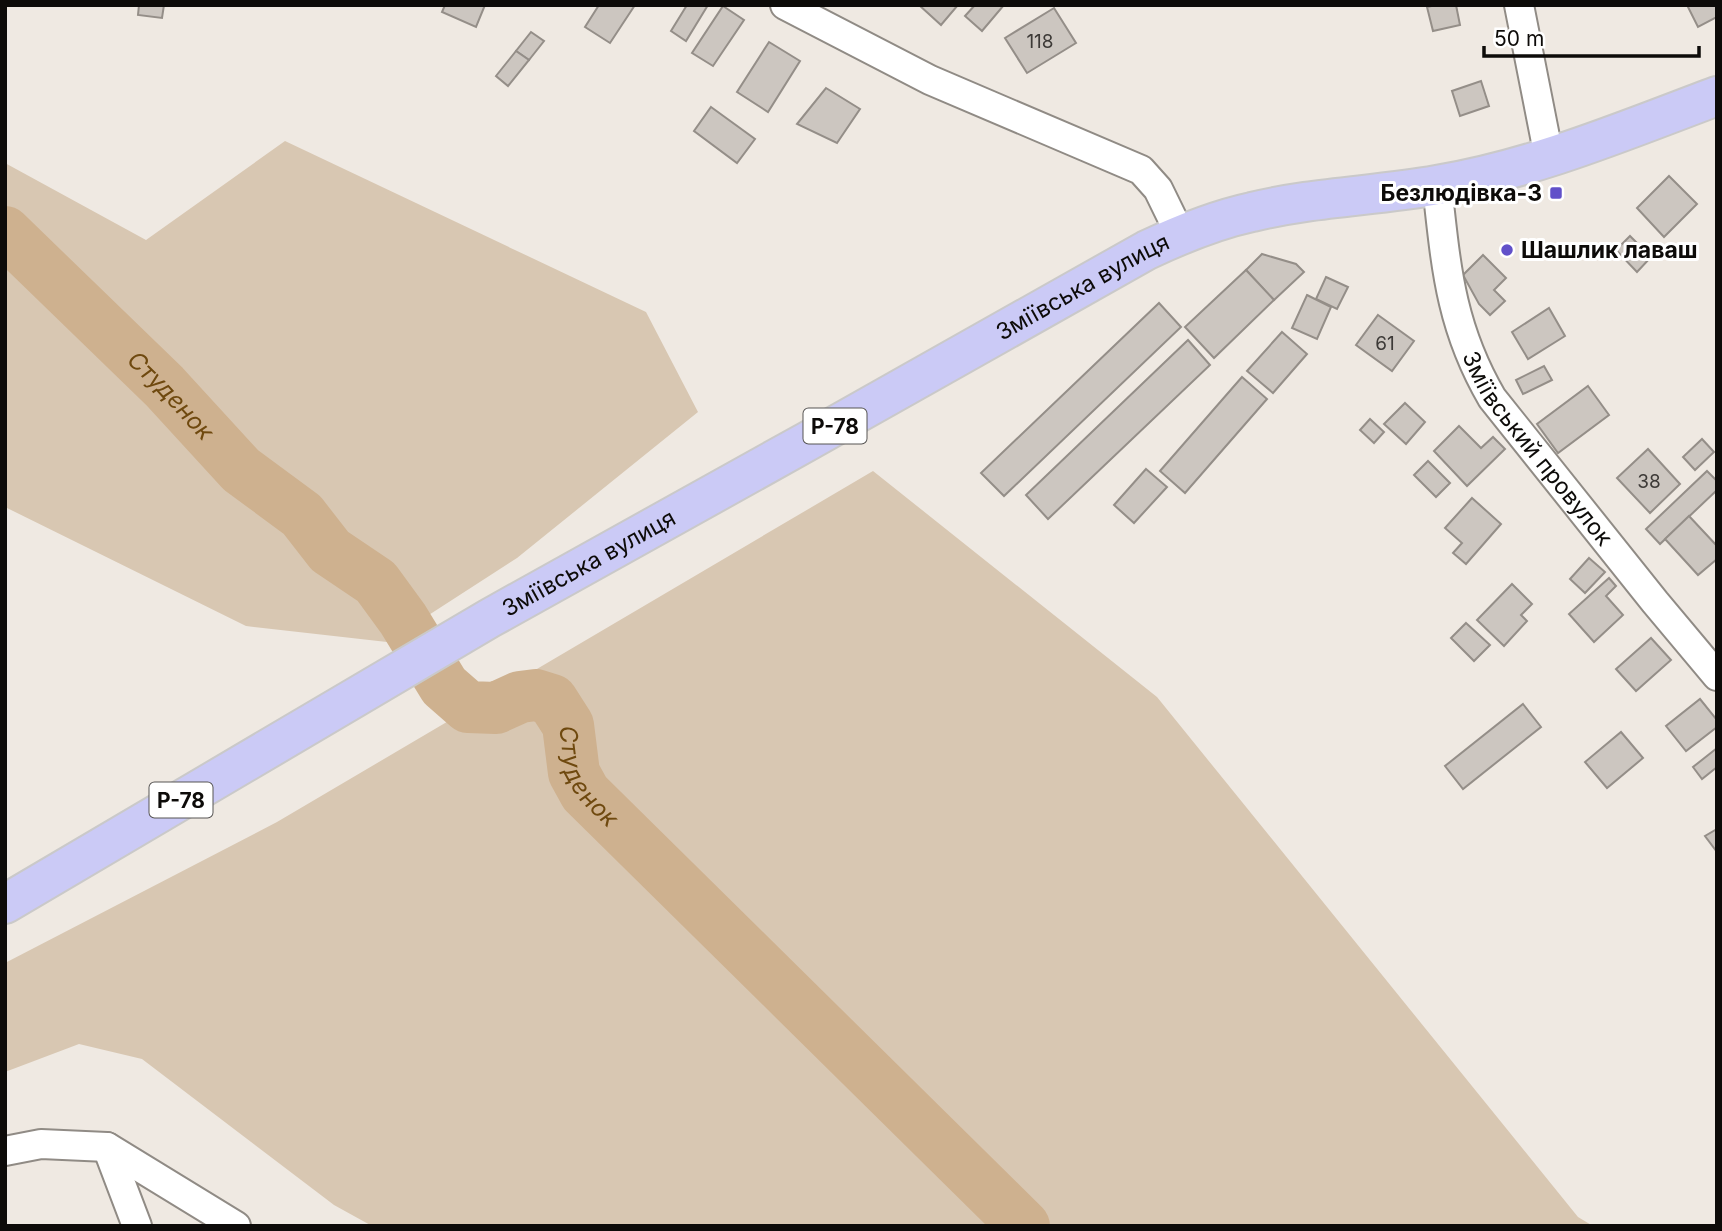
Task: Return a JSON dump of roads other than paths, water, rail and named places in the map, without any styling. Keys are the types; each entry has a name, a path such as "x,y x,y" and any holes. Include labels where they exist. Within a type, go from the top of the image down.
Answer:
{"main road":[{"name":"Зміївська вулиця","path":"5,904 489,618 1114,267 1180,234 1255,211 1437,185 1549,157 1717,96"}],"street":[{"name":"Зміївська вулиця","path":"785,5 930,80 1140,170 1158,189 1180,234"},
{"path":"1519,5 1549,157"},
{"name":"Зміївський провулок","path":"1437,185 1453,302 1470,357 1486,388 1717,676"},
{"path":"5,1151 41,1144 107,1147 236,1226"},
{"path":"107,1147 137,1226"}],"waterway":[{"name":"Студенок","path":"5,232 164,386 241,470 302,515 330,551 376,582 403,619 444,686 468,707 496,708 520,697 536,695 552,700 568,725 574,773 585,793 1024,1226"}],"place":[{"name":"Безлюдівка-3","path":"1556,193"},
{"name":"Шашлик лаваш","path":"1507,250"}]}
